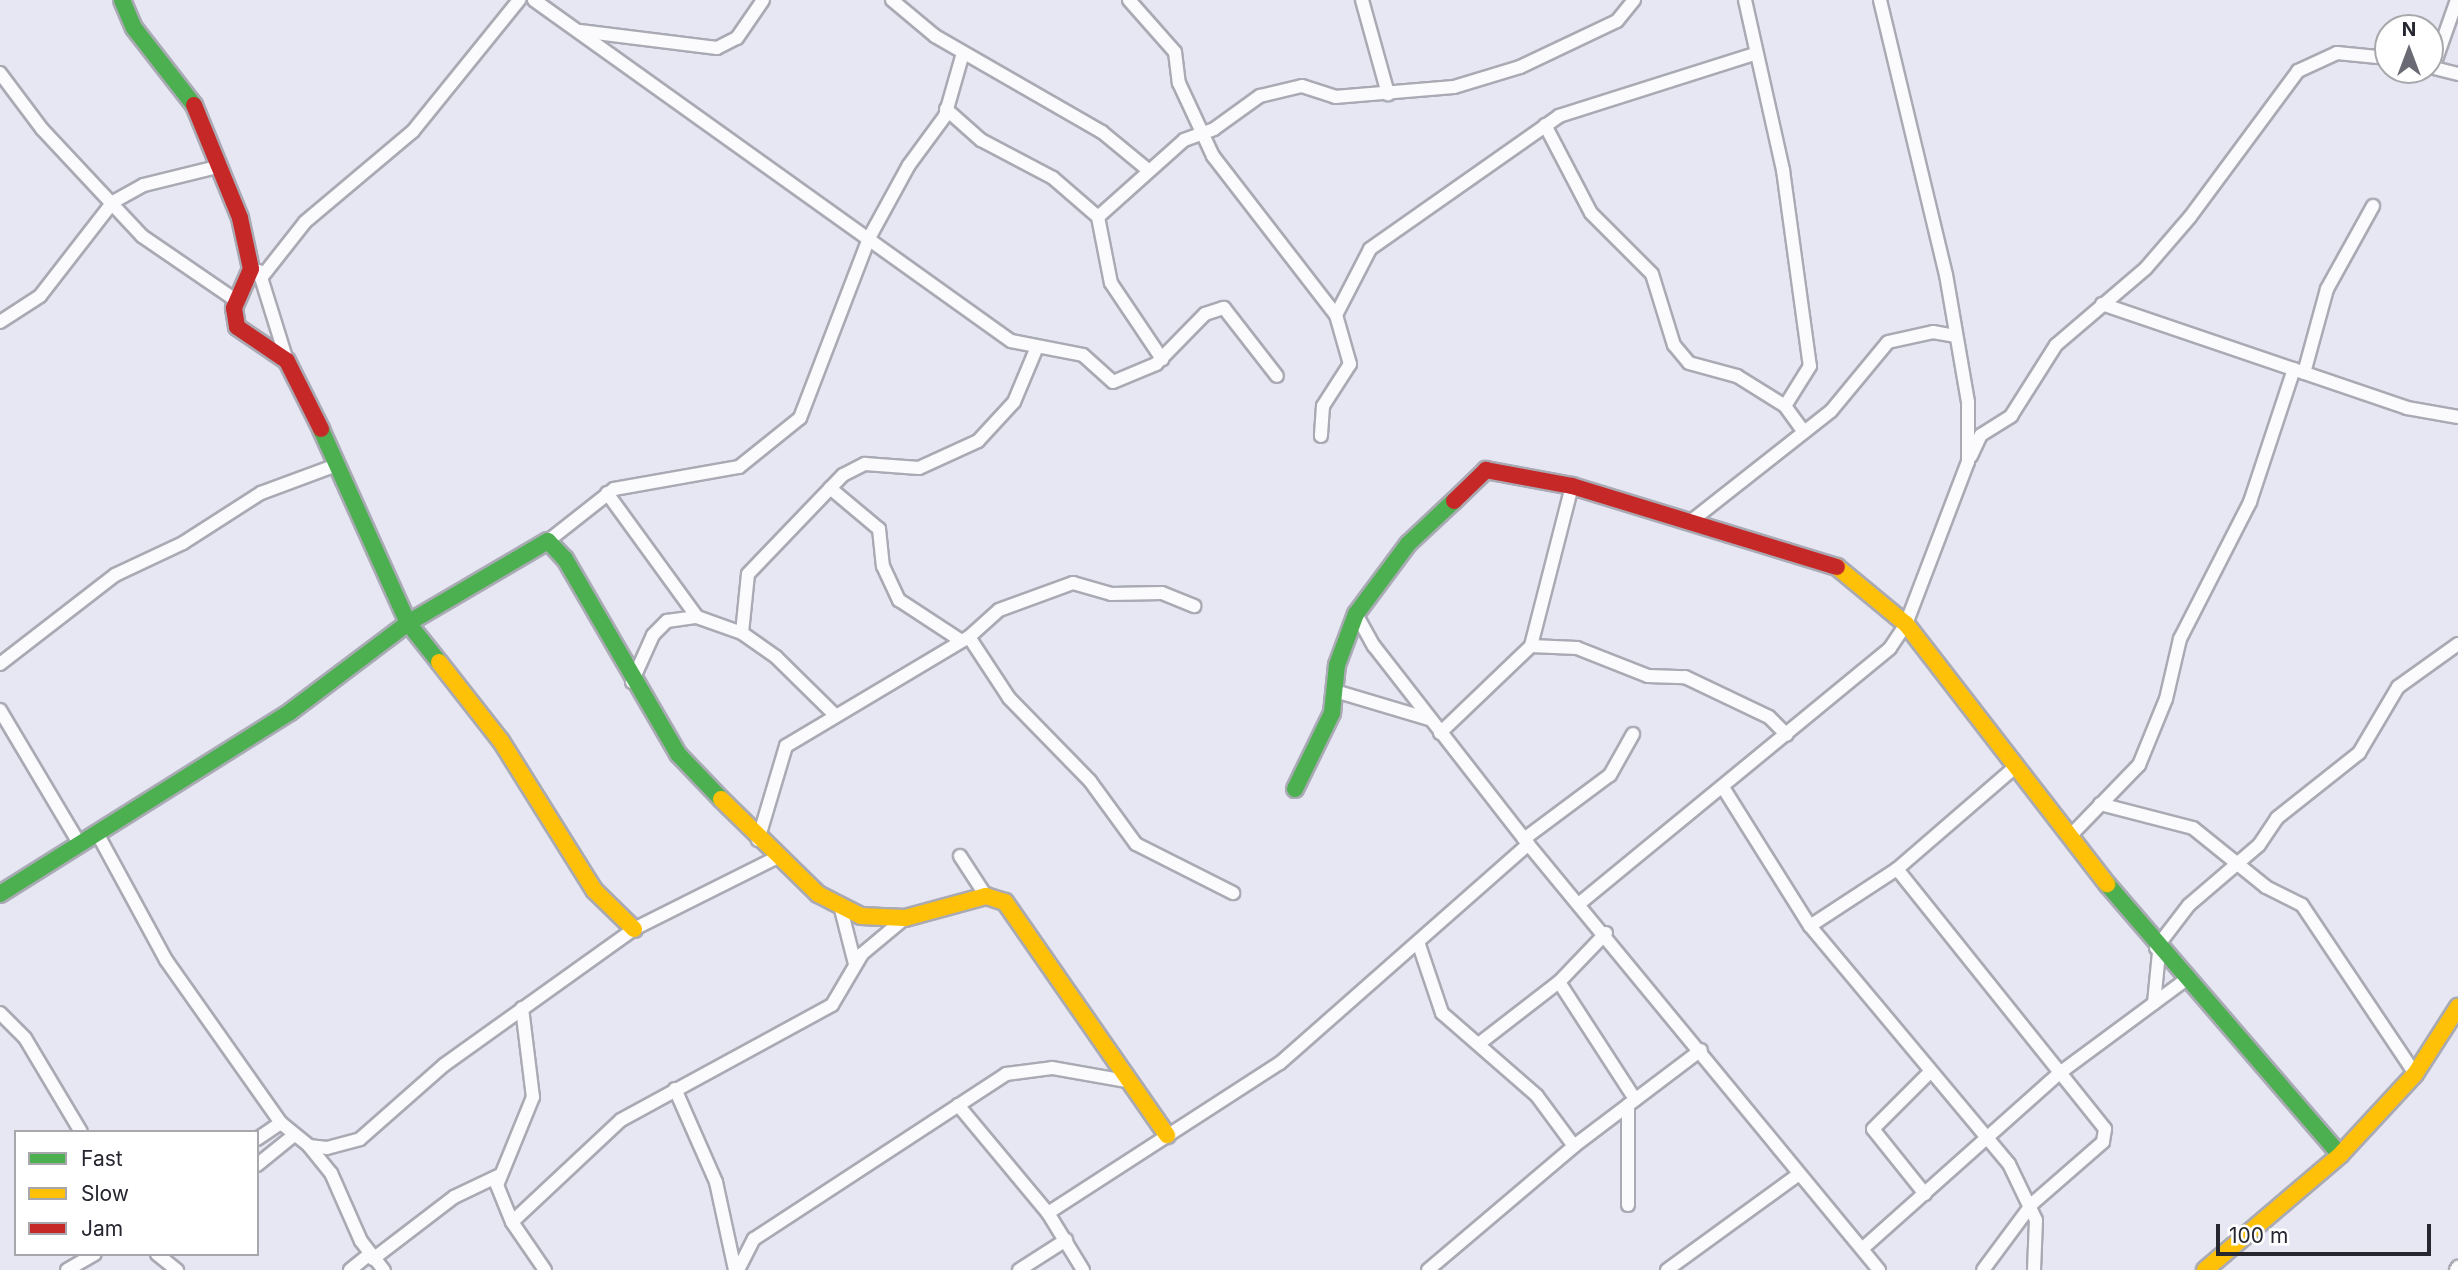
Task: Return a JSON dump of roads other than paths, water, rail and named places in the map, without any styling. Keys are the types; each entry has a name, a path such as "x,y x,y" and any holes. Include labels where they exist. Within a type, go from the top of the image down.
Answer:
{"street":[{"path":"122,0 134,28 189,93 221,166 287,361 408,623 501,741 594,890 634,929"},
{"path":"261,278 305,222 413,131 519,0"},
{"path":"534,0 1012,341 1083,355 1113,382 1162,359 1205,314 1224,308 1276,376"},
{"path":"577,31 717,48 737,38 763,0"},
{"path":"892,0 963,53 1102,132 1148,170"},
{"path":"1129,0 1175,52 1179,83 1202,134 1233,184 1336,315 1350,364 1323,406 1321,436"},
{"path":"1362,0 1388,94"},
{"path":"1098,217 1184,140 1202,134 1250,100 1287,87 1335,97 1454,86 1520,67 1617,21 1633,0"},
{"path":"1745,0 1783,170 1810,366 1785,406"},
{"path":"1880,0 1968,402 1968,462"},
{"path":"2444,34 2457,0"},
{"path":"0,894 290,712 408,623 548,541 607,493 651,479 739,467 800,418 869,238 946,109 963,53"},
{"path":"1336,315 1355,289 1370,249 1545,125 1646,84 1755,54"},
{"path":"1580,903 1724,789 1890,648 1906,624 1968,462 1981,435 2011,416 2056,345 2146,268 2190,217 2298,71 2324,55 2374,57"},
{"path":"0,73 111,204 154,245 237,301"},
{"path":"946,109 981,140 1053,178 1098,217 1111,283 1162,359"},
{"path":"1545,125 1591,213 1652,274 1674,345 1689,363 1737,376 1785,406 1804,432"},
{"path":"0,322 40,296 111,204 144,185 221,166"},
{"path":"2073,833 2139,765 2166,699 2180,639 2250,502 2327,289 2373,206"},
{"path":"251,253 249,281 237,301 237,327 287,361"},
{"path":"2102,304 2407,408 2458,417"},
{"path":"1690,523 1849,394 1859,371 1888,342 1912,333 1955,336"},
{"path":"742,633 740,606 748,574 830,488 865,464 919,468 978,441 1014,402 1037,348"},
{"path":"0,664 114,575 183,543 261,493 334,466"},
{"path":"1295,789 1332,713 1335,691 1356,614 1408,544 1486,470 1572,486 1836,564 1906,624 2015,766 2073,833 2184,981 2340,1155"},
{"path":"1440,733 1531,646 1572,486"},
{"path":"830,488 879,529 883,566 899,600 965,639 1009,698 1090,781 1136,844 1233,893"},
{"path":"607,493 697,617"},
{"path":"548,541 565,559 632,682 678,754 776,858 841,909 856,946 855,968"},
{"path":"758,840 786,746 965,639 999,610 1073,583 1111,594 1162,593 1195,606"},
{"path":"718,623 740,606"},
{"path":"1356,614 1429,719 1526,842 1606,933 1879,1270"},
{"path":"632,682 653,635 667,621 697,617 742,633 835,715"},
{"path":"2154,1003 2158,949 2176,919 2238,861 2277,818 2359,753 2398,687 2458,645"},
{"path":"1531,646 1577,648 1648,676 1685,677 1769,717 1787,735"},
{"path":"1335,691 1429,719"},
{"path":"0,710 79,843"},
{"path":"1048,1213 1290,1056 1526,842 1610,775 1633,734"},
{"path":"1810,926 1897,869 2015,766"},
{"path":"1724,789 1810,926 1988,1138 2032,1204 2034,1270"},
{"path":"2100,804 2193,828 2238,861 2266,887 2302,905 2415,1074"},
{"path":"97,833 166,960 281,1123 309,1146 331,1173 372,1256 384,1270"},
{"path":"960,856 986,896"},
{"path":"309,1146 339,1147 360,1139 522,1008 634,929 776,858"},
{"path":"1897,869 2105,1129 2104,1142 2032,1204 1983,1270"},
{"path":"841,909 905,918 986,896 1004,902 1024,922 1167,1135"},
{"path":"512,1222 600,1136 674,1089 832,1005 862,954 905,918"},
{"path":"1480,1043 1559,982 1606,933"},
{"path":"1418,942 1441,1013 1480,1043 1546,1106 1574,1146"},
{"path":"1862,1249 2062,1072 2184,981"},
{"path":"1559,982 1632,1102 1628,1205"},
{"path":"2205,1270 2340,1155 2415,1074 2458,1007"},
{"path":"522,1008 533,1097 498,1176 499,1196 512,1222 545,1270"},
{"path":"0,1013 31,1046 80,1130"},
{"path":"1428,1270 1574,1146 1701,1050"},
{"path":"736,1270 754,1239 958,1105 1028,1067 1131,1082"},
{"path":"1925,1194 1873,1129 1930,1072"},
{"path":"674,1089 716,1182 736,1270"},
{"path":"958,1105 1048,1213 1083,1270"},
{"path":"259,1138 281,1123"},
{"path":"259,1163 294,1135"},
{"path":"1667,1270 1800,1174"},
{"path":"351,1270 454,1197 498,1176"},
{"path":"1019,1270 1066,1240"},
{"path":"66,1270 90,1256"},
{"path":"160,1256 177,1270"}]}
